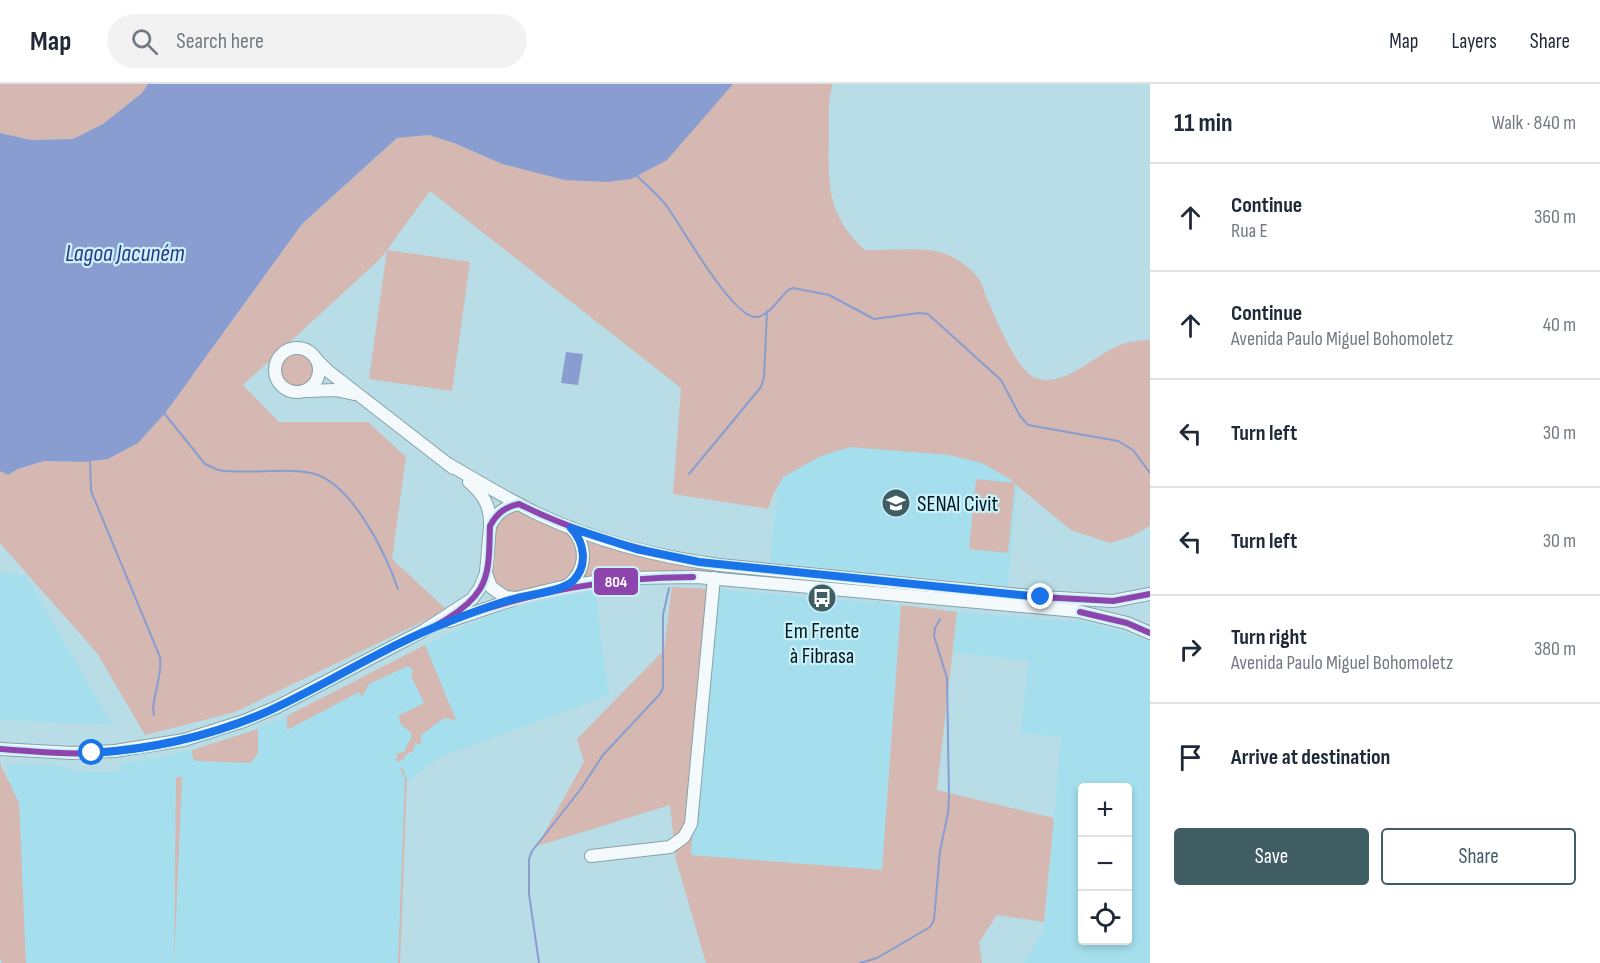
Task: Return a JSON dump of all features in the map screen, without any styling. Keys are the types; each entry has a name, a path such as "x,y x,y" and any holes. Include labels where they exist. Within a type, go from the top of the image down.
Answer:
{"street":[{"path":"0,748 72,753 104,752 162,745 204,734 277,707 423,631 472,598 480,588 486,573 490,526 489,508 483,497 448,464 359,395 309,352 294,349 284,352 278,360 275,374 279,384 287,390 302,392 336,390 359,395"},
{"path":"302,392 311,387 317,379 319,369 316,359"},
{"path":"448,464 519,504 571,528 636,549 678,559 1041,597 1113,601 1150,594"},
{"path":"490,526 501,511 519,504"},
{"path":"566,586 576,577 583,559 581,542 571,528"},
{"path":"486,573 495,591 505,597 516,598"},
{"path":"423,631 516,598 566,586 634,578 714,578 1077,611 1127,623 1150,633"},
{"path":"591,856 670,847 684,837 691,824 714,578"}],"shaded area":[{"path":"0,84 148,84 142,93 103,124 73,139 31,140 0,133"},
{"path":"733,84 833,84 829,107 829,180 842,223 865,250 935,251 953,257 968,268 980,280 1007,342 1029,374 1047,380 1058,378 1081,368 1113,348 1136,341 1150,340 1150,526 1130,537 1110,543 1071,530 1015,484 1008,553 969,549 976,479 1014,483 1010,479 982,463 949,455 850,447 821,456 783,477 768,509 673,494 681,388 430,191 381,258 243,385 279,422 368,422 406,457 392,559 447,610 235,712 145,735 97,653 0,543 0,471 8,475 18,469 44,461 82,462 166,412 302,224 397,138 429,135 502,164 539,173 703,116"},
{"path":"387,250 470,262 452,391 369,379"},
{"path":"297,351 311,356 316,370 311,384 297,389 283,384 278,370 283,356"},
{"name":"SENAI Civit","path":"785,420 1021,444 1008,586 770,562"},
{"path":"515,511 558,529 573,539 578,557 574,570 565,580 517,594 498,588 491,574 495,530 502,517"},
{"path":"590,541 836,581 836,584 688,571 584,578 589,559 588,543"},
{"path":"0,573 26,576 112,725 0,720"},
{"path":"672,587 712,589 691,855 882,870 901,605 957,612 937,790 1054,818 1044,922 997,915 979,942 982,963 706,963 676,860 670,805 537,846 584,762 577,739 664,650"},
{"path":"712,589 901,605 882,870 691,855"},
{"path":"595,591 609,695 438,758 407,782 400,963 16,963 7,764 66,766 69,771 120,772 121,763 158,758 212,745 279,720 463,627 504,611 550,599"},
{"path":"957,612 1084,622 1130,634 1150,642 1150,963 1024,963 1044,930 1061,737 1020,733 1029,661 953,652"},
{"path":"425,645 456,720 444,718 421,735 421,744 415,743 414,750 404,756 405,758 397,762 395,759 399,756 395,754 404,752 411,738 410,732 402,726 398,716 424,703 411,676 413,670 408,666 369,684 362,697 359,692 287,730 287,716"},
{"path":"258,729 258,754 250,763 193,759 192,750"},
{"path":"0,763 19,803 26,963 2,963 0,958"},
{"path":"402,768 407,779 400,963 398,963 405,778 400,769"},
{"path":"176,777 182,777 174,963"}],"water":[{"name":"Lagoa Jacuném","path":"148,84 733,84 667,160 631,179 607,182 565,180 502,164 429,135 397,138 302,224 166,412 138,443 108,459 82,462 44,461 18,469 8,475 0,471 0,133 31,140 73,139 103,124 142,93"},
{"path":"566,352 583,354 578,385 561,383"}],"waterway":[{"path":"636,175 666,205 708,270 735,304 747,314 761,316 793,288 829,295 874,319 919,313 928,314 1001,380 1020,416 1028,425 1118,441 1133,450 1150,473"},
{"path":"689,474 761,387 764,377 767,311"},
{"path":"164,413 205,464 218,470 300,471 326,479 340,490 365,521 385,557 398,589"},
{"path":"90,460 91,491 160,657 154,715"},
{"path":"539,963 529,894 529,859 532,851 580,790 603,755 660,694 663,688 663,615 669,588"},
{"path":"860,963 877,958 930,927 934,920 940,851 949,797 947,678 934,636 940,619"}],"transit line":[{"name":"804","path":"0,749 72,754 138,749 200,736 276,708 424,632 462,608 472,599 484,582 489,558 490,526 502,511 519,504 607,539 699,562 1041,597 1113,601 1150,594"},
{"name":"804","path":"454,619 513,601 572,588 631,580 693,577"},
{"name":"804","path":"1080,612 1127,623 1150,633"}],"place":[{"name":"SENAI Civit","path":"896,503"},
{"name":"Em Frente à Fibrasa","path":"822,598"}],"route":[{"path":"92,753 162,745 244,721 277,707 423,631 516,598 566,586 580,572 583,559 581,542 571,528 636,549 678,559 741,568 1041,597"}]}
